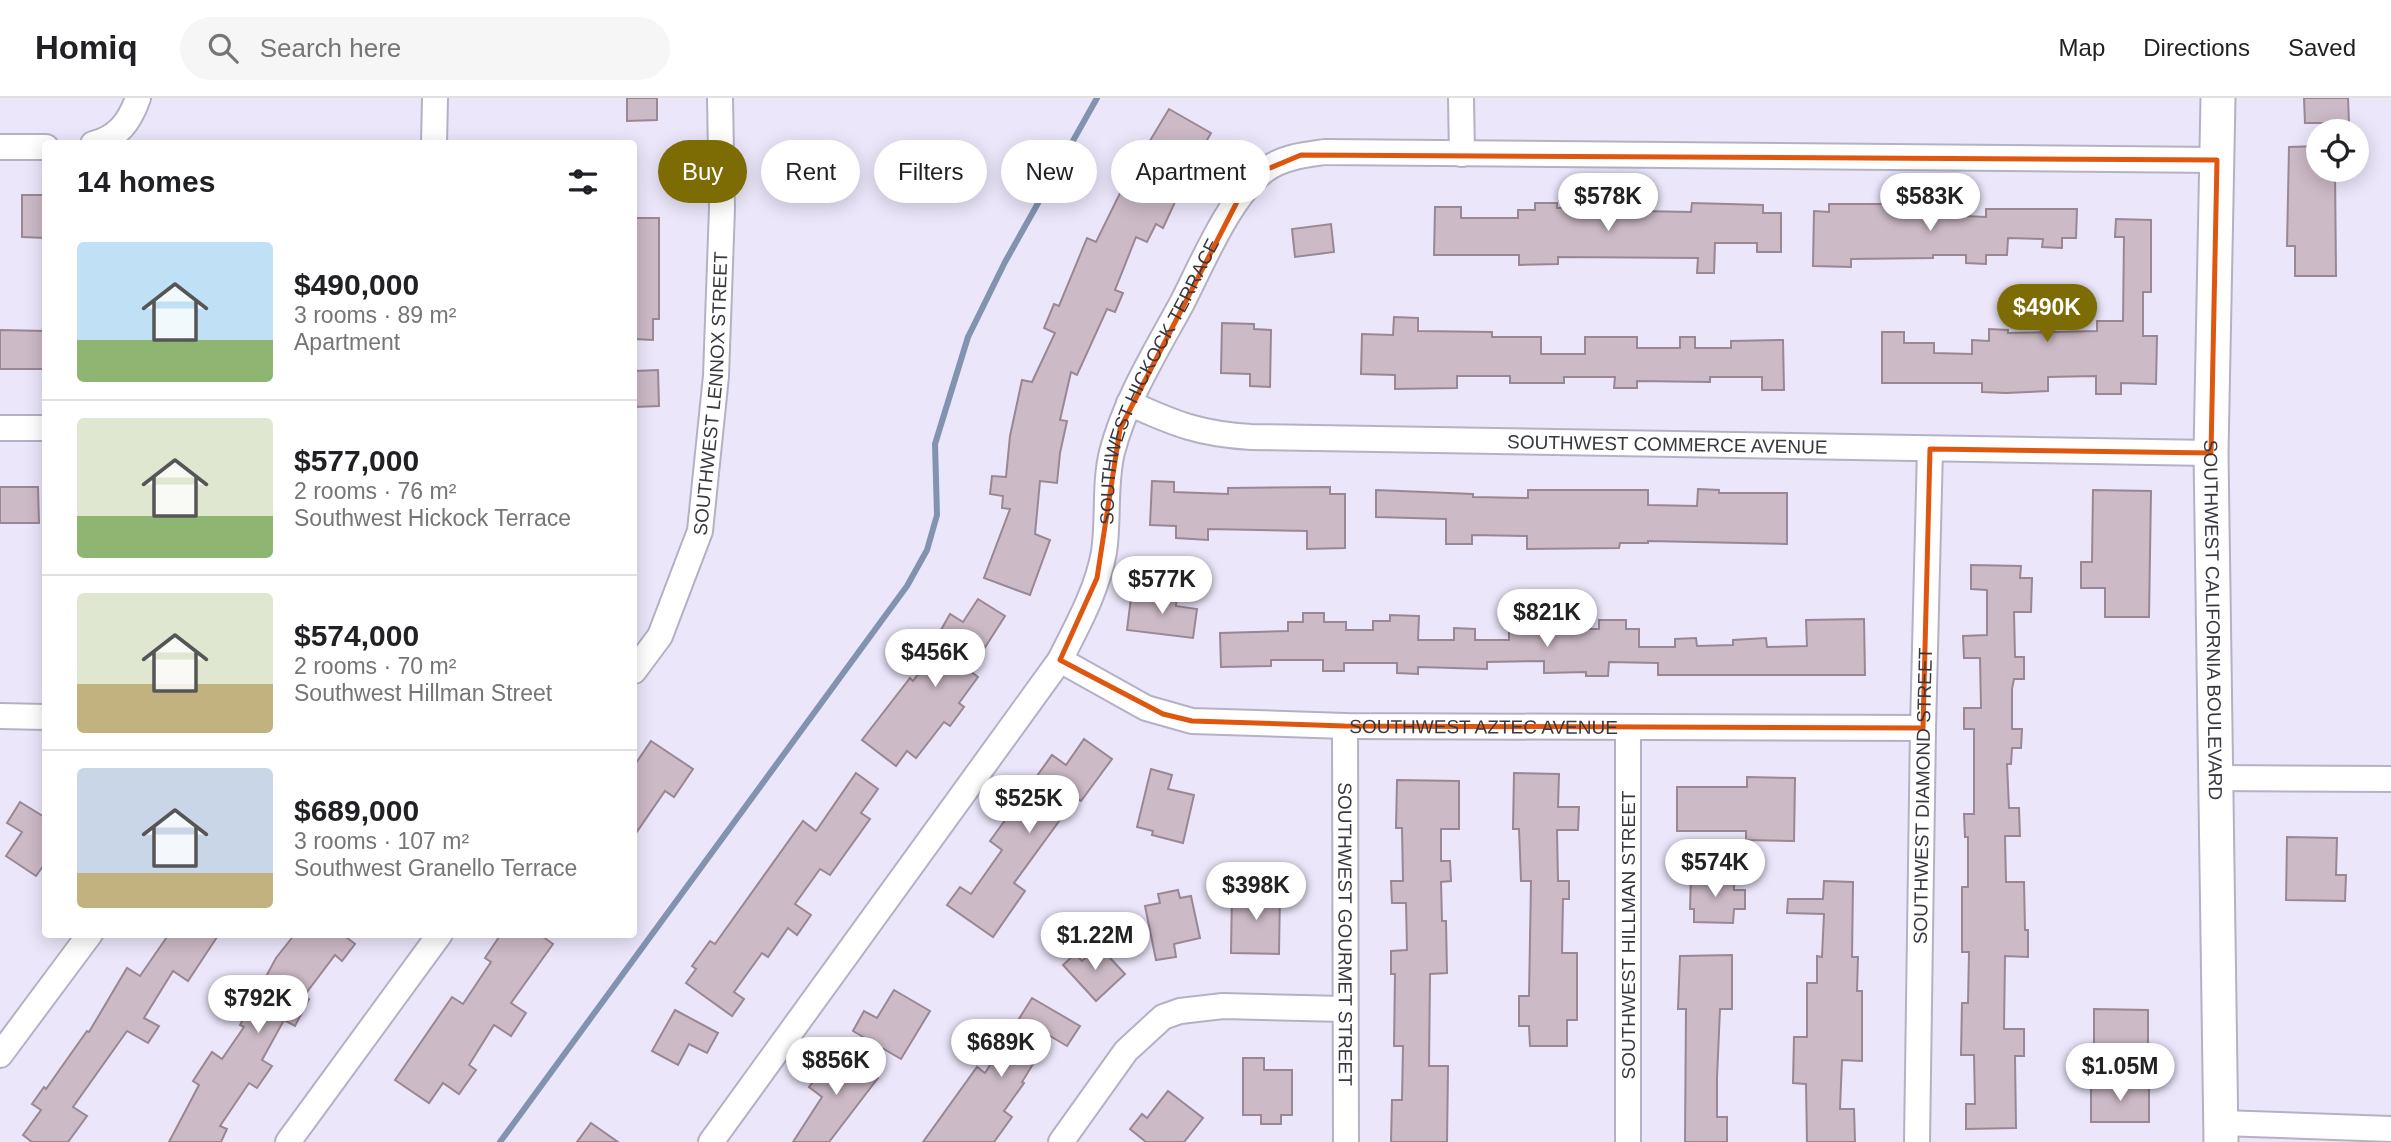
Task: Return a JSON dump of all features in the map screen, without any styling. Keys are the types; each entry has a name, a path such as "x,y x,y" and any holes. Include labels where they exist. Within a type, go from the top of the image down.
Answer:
{"street":[{"path":"103,140 117,134 126,123 138,98"},
{"path":"434,140 435,98"},
{"name":"SOUTHWEST LENNOX STREET","path":"637,667 660,636 700,531 716,376 722,208 720,98"},
{"path":"1461,98 1462,154"},
{"name":"SOUTHWEST CALIFORNIA BOULEVARD","path":"2218,98 2211,453 2221,1133"},
{"path":"0,146 42,147"},
{"name":"SOUTHWEST HICKOCK TERRACE","path":"711,1142 1060,660 1083,615 1104,552 1107,484 1112,453 1129,403 1221,227 1250,183 1279,161 1325,152 2217,160"},
{"name":"SOUTHWEST COMMERCE AVENUE","path":"1129,403 1198,431 1251,438 2211,453"},
{"path":"0,428 42,428"},
{"name":"SOUTHWEST DIAMOND STREET","path":"1917,1142 1930,449"},
{"name":"SOUTHWEST AZTEC AVENUE","path":"1060,660 1146,708 1192,721 1345,726 1923,728"},
{"path":"0,716 42,717"},
{"name":"SOUTHWEST GOURMET STREET","path":"1345,726 1346,1142"},
{"name":"SOUTHWEST HILLMAN STREET","path":"1628,728 1628,1142"},
{"path":"2216,778 2391,779"},
{"path":"0,1055 87,938"},
{"path":"288,1142 430,938"},
{"path":"1061,1142 1126,1051 1163,1017 1180,1010 1223,1006 1344,1009"},
{"path":"2221,1133 2391,1129"}],"highlighted area":[{"path":"1301,155 2217,160 2211,453 1930,449 1923,728 1345,726 1192,721 1163,714 1060,660 1097,578 1120,429 1238,200 1265,170"}],"building":[{"path":"627,98 657,98 657,120 627,121"},
{"path":"2304,98 2348,98 2349,119 2306,119 2305,123"},
{"path":"1169,109 1211,133 1207,140 1150,140"},
{"path":"2306,146 2306,182 2335,182 2336,276 2295,276 2295,246 2287,246 2289,147"},
{"path":"22,195 42,195 42,238 22,237"},
{"path":"1115,203 1175,203 1163,228 1156,224 1147,242 1136,237 1115,290 1123,293 1115,312 1107,309 1077,375 1071,372 1060,420 1067,421 1057,483 1040,481 1035,534 1050,540 1030,595 984,578 1010,509 1002,508 1003,496 990,494 992,476 1006,477 1010,436 1022,380 1032,382 1055,333 1044,328 1054,304 1059,306 1087,238 1096,242"},
{"path":"1535,203 1557,203 1557,208 1638,207 1639,211 1691,212 1692,203 1763,205 1763,213 1781,213 1781,252 1757,252 1757,243 1715,243 1714,273 1697,273 1698,258 1558,257 1558,264 1519,265 1519,255 1434,255 1435,207 1461,207 1461,218 1518,218 1518,210 1535,210"},
{"path":"1829,204 1900,204 1900,213 1986,217 1986,209 2077,209 2076,238 2062,238 2062,248 2042,247 2043,239 2008,238 2007,255 1986,255 1986,264 1966,263 1966,255 1933,255 1933,258 1851,259 1851,267 1813,266 1814,211 1829,212"},
{"path":"637,218 659,218 659,319 653,319 653,340 637,339"},
{"path":"2116,219 2151,220 2151,292 2143,292 2143,336 2157,336 2156,384 2121,383 2121,394 2096,394 2096,376 2048,377 2048,391 2006,393 1982,392 1982,383 1882,383 1882,332 1904,332 1904,343 1934,343 1934,353 1972,354 1972,340 1989,341 1989,329 2008,330 2008,333 2097,331 2097,321 2123,321 2124,237 2115,237"},
{"path":"1331,224 1334,252 1295,257 1292,229"},
{"path":"1394,317 1418,318 1418,331 1492,332 1492,337 1541,337 1541,354 1585,354 1585,337 1637,337 1637,348 1680,348 1680,337 1695,337 1695,348 1731,348 1731,341 1783,340 1784,390 1762,390 1762,377 1710,377 1710,382 1637,381 1637,388 1614,388 1615,377 1564,377 1564,383 1510,383 1510,376 1457,376 1457,388 1395,389 1395,375 1361,374 1362,334 1393,335"},
{"path":"1222,323 1254,324 1254,329 1271,330 1270,387 1250,386 1250,374 1221,373"},
{"path":"0,330 42,331 42,369 0,369"},
{"path":"658,370 659,406 637,407 637,371"},
{"path":"1152,481 1174,482 1174,492 1228,494 1228,488 1330,487 1330,494 1345,494 1345,548 1307,549 1307,531 1208,529 1208,540 1176,538 1176,526 1150,525"},
{"path":"0,487 38,487 39,523 0,523"},
{"path":"1698,489 1719,490 1719,493 1787,493 1787,544 1648,541 1620,543 1619,548 1527,549 1527,536 1472,535 1472,544 1446,544 1446,519 1376,517 1376,490 1528,498 1528,490 1648,490 1648,505 1697,506"},
{"path":"2093,490 2151,491 2149,617 2105,617 2105,588 2081,588 2081,562 2092,562"},
{"path":"1971,565 2021,566 2020,578 2032,578 2031,612 2014,612 2015,657 2024,657 2024,679 2014,679 2012,729 2022,729 2021,748 2012,748 2011,764 2007,764 2009,808 2019,808 2020,836 2005,836 2006,882 2024,882 2025,930 2028,930 2028,957 2005,956 2004,1029 2024,1029 2024,1056 2015,1056 2016,1128 1966,1129 1966,1104 1975,1104 1974,1055 1961,1055 1962,1003 1968,1003 1969,952 1962,952 1962,887 1968,887 1968,837 1965,837 1964,814 1974,814 1974,729 1964,729 1964,708 1981,708 1980,658 1964,658 1963,636 1987,635 1987,590 1971,589"},
{"path":"1151,591 1177,594 1176,606 1197,609 1193,638 1127,630 1131,598 1150,601"},
{"path":"978,599 1005,616 970,671 978,677 959,703 964,707 950,726 944,722 916,758 907,751 896,766 862,740 910,678 913,681 922,669 932,676 957,640 941,630 950,614 963,622"},
{"path":"1303,613 1324,613 1324,622 1346,622 1346,630 1373,630 1373,621 1390,621 1390,615 1419,616 1418,640 1454,640 1454,628 1475,629 1475,640 1509,640 1509,618 1565,616 1565,629 1599,629 1599,620 1626,620 1626,629 1639,629 1639,647 1675,647 1675,639 1696,638 1697,646 1733,645 1733,640 1766,638 1767,647 1807,646 1806,620 1864,619 1865,675 1658,675 1658,663 1609,662 1608,676 1586,676 1586,672 1544,673 1544,661 1487,662 1487,669 1418,667 1418,674 1397,673 1397,663 1344,663 1344,671 1323,671 1323,660 1271,660 1271,666 1221,667 1220,633 1288,631 1288,622 1303,622"},
{"path":"1084,739 1112,759 1081,801 1076,798 1014,883 1025,891 993,937 947,905 960,887 971,894 1002,850 990,841 1052,755 1066,765"},
{"path":"651,741 693,769 674,797 665,791 637,832 637,762"},
{"path":"1151,769 1172,775 1168,789 1194,795 1183,843 1152,835 1153,831 1137,827"},
{"path":"856,773 878,789 861,813 870,819 830,875 820,869 795,904 811,915 797,935 788,928 768,957 762,953 734,992 744,999 732,1016 686,983 696,969 692,966 710,941 715,944 803,821 816,831"},
{"path":"1514,773 1559,774 1558,807 1579,807 1578,830 1557,830 1558,881 1569,881 1569,899 1563,899 1562,953 1577,953 1577,1020 1567,1020 1567,1046 1530,1046 1529,1026 1519,1026 1519,996 1529,996 1531,881 1521,881 1519,829 1513,829"},
{"path":"1747,777 1795,778 1794,841 1746,840 1746,831 1677,831 1677,787 1747,787"},
{"path":"1397,780 1459,781 1459,829 1441,829 1441,861 1450,861 1451,881 1441,882 1442,921 1446,921 1447,973 1430,974 1429,1066 1448,1066 1447,1142 1391,1142 1392,1100 1402,1100 1403,1046 1394,1046 1395,974 1391,974 1391,951 1407,950 1406,903 1392,903 1391,881 1403,881 1402,828 1396,828"},
{"path":"20,802 42,816 42,868 36,876 6,856 22,832 7,823"},
{"path":"2287,837 2337,838 2336,875 2346,875 2345,901 2286,900"},
{"path":"1691,875 1734,876 1734,890 1745,890 1745,909 1734,909 1733,923 1694,922 1694,909 1690,909"},
{"path":"1824,881 1853,882 1852,957 1858,957 1857,991 1862,991 1862,1061 1842,1060 1840,1109 1854,1109 1855,1142 1807,1142 1806,1084 1793,1083 1794,1037 1807,1037 1807,983 1817,983 1817,956 1822,957 1824,914 1787,913 1788,899 1823,899"},
{"path":"1178,890 1180,898 1191,896 1200,938 1174,944 1176,957 1156,960 1145,906 1160,903 1158,894"},
{"path":"1232,891 1280,892 1279,954 1231,953"},
{"path":"166,938 216,938 188,981 173,971 144,1018 159,1026 148,1043 127,1031 73,1107 87,1116 68,1142 32,1142 23,1135 41,1110 32,1104 44,1087 46,1089 87,1031 89,1032 127,968 140,976"},
{"path":"292,938 347,938 355,944 342,961 335,955 304,996 309,999 295,1026 284,1020 262,1060 272,1066 257,1088 249,1083 220,1126 227,1129 221,1142 169,1142 199,1085 193,1081 212,1052 222,1059 244,1027 240,1025 276,958"},
{"path":"498,938 545,938 553,944 511,1003 526,1013 511,1036 494,1025 469,1065 476,1070 459,1094 443,1083 429,1103 395,1080 452,997 463,1004 491,962 485,958"},
{"path":"1099,946 1125,974 1096,1001 1063,965 1075,954 1082,961"},
{"path":"1732,955 1732,1009 1720,1009 1717,1078 1717,1117 1727,1117 1727,1142 1685,1142 1686,1009 1678,1009 1680,956"},
{"path":"894,990 930,1011 901,1059 853,1031 864,1011 877,1018"},
{"path":"1032,998 1080,1026 1067,1046 1050,1036 1022,1082 1024,1083 1004,1111 1012,1117 994,1142 923,1142 977,1067 985,1073"},
{"path":"2094,1009 2148,1010 2148,1047 2094,1046"},
{"path":"675,1010 718,1033 707,1053 689,1044 678,1065 652,1051"},
{"path":"839,1048 878,1078 829,1142 793,1142 822,1097 809,1087"},
{"path":"1243,1058 1264,1058 1264,1070 1292,1070 1292,1115 1281,1115 1281,1124 1261,1124 1261,1115 1243,1115"},
{"path":"2091,1084 2149,1084 2149,1122 2091,1122"},
{"path":"1168,1091 1203,1118 1184,1142 1146,1142 1130,1129 1142,1114 1147,1118"},
{"path":"591,1123 618,1142 577,1142"}],"waterway":[{"path":"500,1142 907,586 927,550 937,515 935,444 968,337 1005,262 1097,98"}]}
